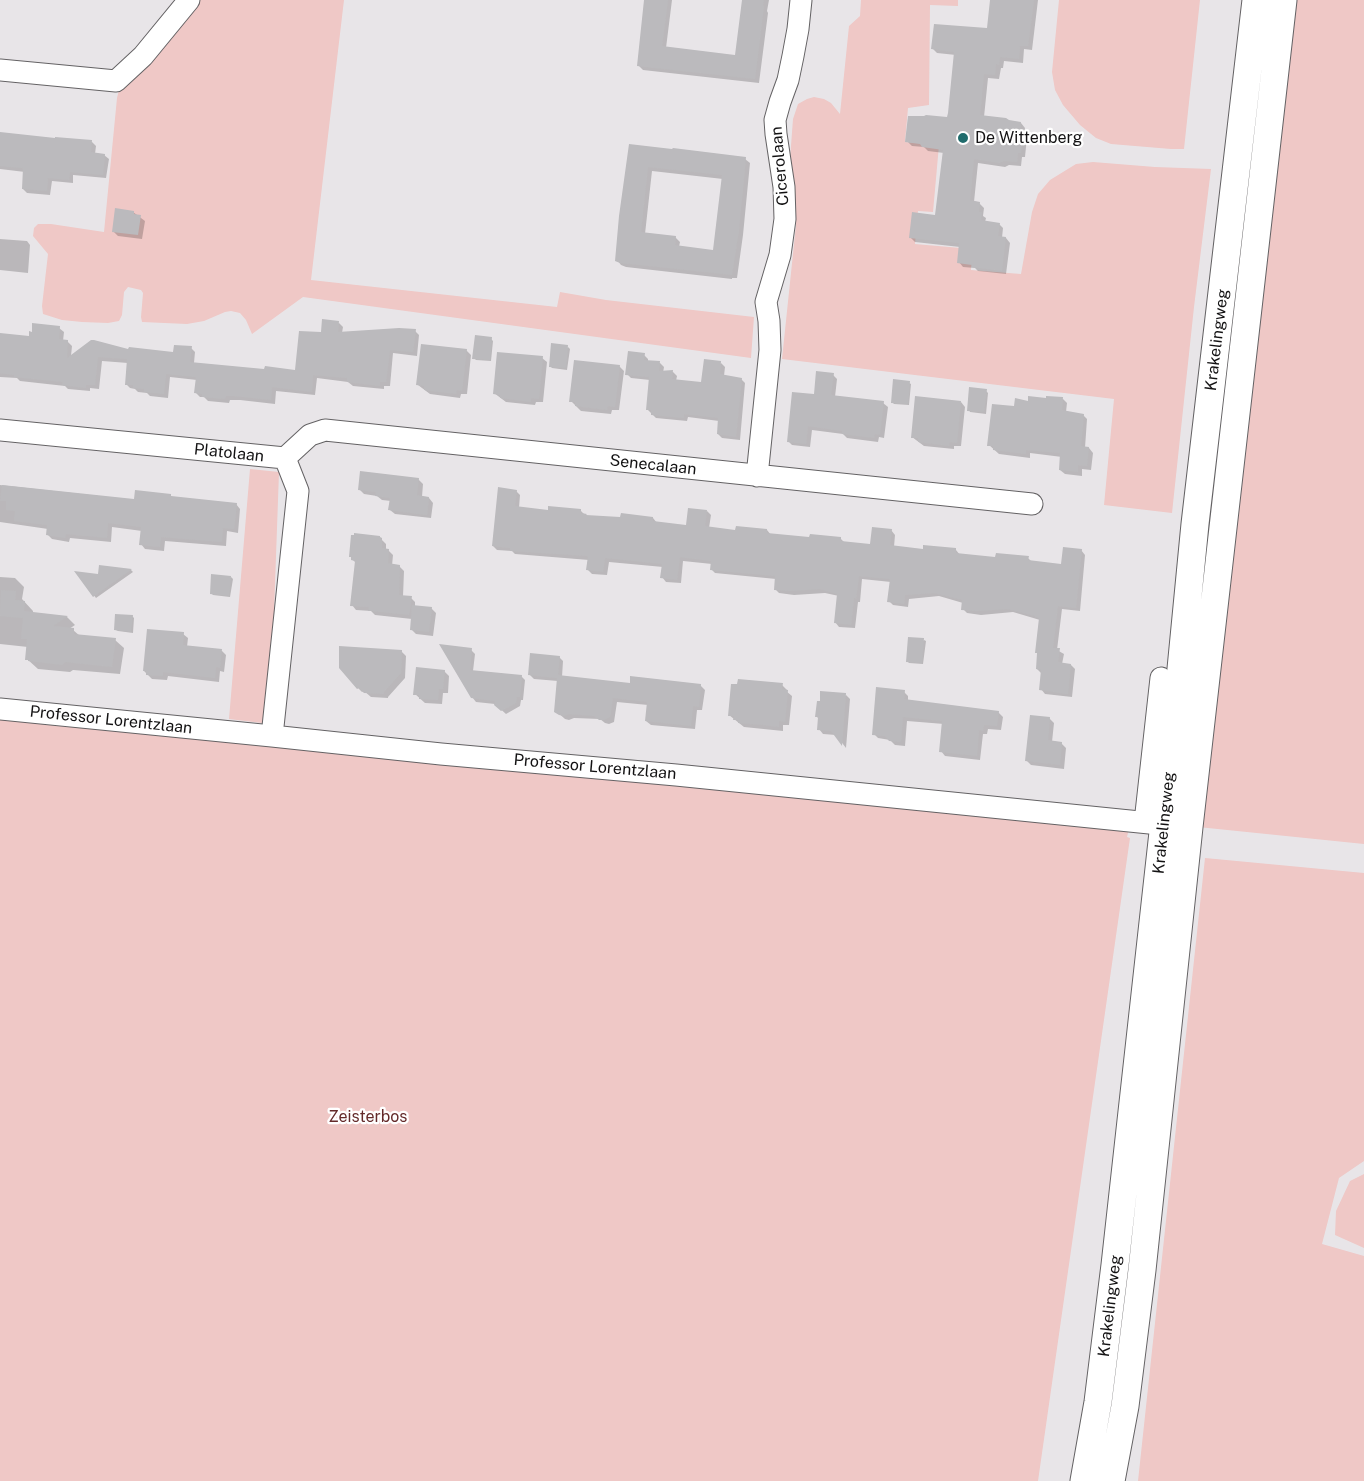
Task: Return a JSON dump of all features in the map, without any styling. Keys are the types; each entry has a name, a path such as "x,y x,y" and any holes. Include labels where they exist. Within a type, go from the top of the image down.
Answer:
{"main road":[{"name":"Krakelingweg","path":"1084,1481 1104,1356 1166,824 1197,505 1256,0"},
{"name":"Krakelingweg","path":"1111,1481 1125,1406 1140,1282 1166,824 1265,166 1283,0"}],"street":[{"path":"0,70 116,81 143,56 189,0"},
{"name":"Cicerolaan","path":"757,476 770,350 766,302 780,255 784,219 784,186 775,120 788,80 801,0"},
{"path":"1238,164 1265,166"},
{"name":"Platolaan","path":"0,430 285,459 298,491 272,736"},
{"name":"Senecalaan","path":"285,459 310,435 325,430 1032,504"},
{"name":"Krakelingweg","path":"1161,678 1166,824"},
{"name":"Professor Lorentzlaan","path":"0,710 1166,824"}],"green space":[{"path":"193,0 344,0 311,280 557,307 560,292 606,300 754,317 751,358 303,297 252,334 240,313 231,311 204,321 187,324 142,322 143,293 141,290 128,287 124,292 122,315 119,321 82,322 62,320 43,314 48,254 33,236 34,228 38,224 51,224 104,232 117,98 121,82"},
{"path":"861,0 958,0 958,6 930,5 929,105 908,108 905,142 939,145 933,212 918,211 915,244 972,249 971,270 1021,274 1032,212 1038,194 1050,180 1076,164 1093,162 1211,169 1172,513 1104,505 1114,399 782,359 796,225 790,159 793,119 798,104 814,97 831,103 840,114 849,26 860,16"},
{"path":"1059,0 1200,0 1184,149 1111,144 1096,138 1080,125 1063,105 1055,90 1052,72"},
{"path":"1290,0 1364,0 1364,844 1198,827"},
{"path":"250,469 279,472 270,724 229,719"},
{"name":"Zeisterbos","path":"0,713 1129,829 1127,837 1130,838 1038,1481 0,1481"},
{"path":"1205,858 1364,873 1364,1161 1339,1178 1322,1244 1364,1256 1364,1481 1138,1481"},
{"path":"1364,1174 1364,1248 1335,1235 1336,1211 1350,1181"}],"building":[{"path":"644,0 668,0 662,46 735,55 742,0 764,0 755,79 637,66"},
{"name":"De Wittenberg","path":"990,0 1034,0 1028,46 1020,46 1019,59 1000,57 999,65 996,64 995,75 984,74 980,115 1021,122 1020,131 1023,131 1021,153 1018,153 1017,162 1000,163 974,159 970,200 980,202 981,220 1000,223 998,236 1006,237 1002,271 957,263 959,243 909,238 912,212 935,215 943,150 905,142 908,116 947,117 948,113 954,52 931,49 934,24 987,28"},
{"path":"0,132 92,140 91,152 105,154 103,175 70,172 69,180 48,178 47,191 22,189 23,168 0,166"},
{"path":"629,144 746,157 732,275 615,261","holes":["648,167 722,175 713,250 675,245 676,236 641,232"]},
{"path":"115,208 134,211 134,214 141,215 138,235 112,232"},
{"path":"322,319 339,321 338,332 416,329 413,352 390,350 386,382 380,382 380,386 347,382 347,378 313,375 312,392 272,387 271,400 234,396 226,396 225,399 202,397 202,394 194,393 196,377 166,374 164,394 144,392 144,389 125,385 127,359 98,357 95,385 86,385 86,388 62,385 63,382 14,377 14,375 0,373 0,333 29,336 29,331 32,332 32,323 60,326 59,339 68,340 67,358 94,340 128,349 129,347 173,352 174,345 192,346 190,362 295,370 299,331 321,332"},
{"path":"475,335 492,337 490,360 472,359"},
{"path":"551,343 568,345 566,368 549,367"},
{"path":"421,344 467,349 462,391 457,390 456,394 439,392 424,390 424,386 416,385"},
{"path":"628,351 645,353 644,360 660,361 659,371 673,370 672,379 701,382 704,359 721,361 720,374 742,378 736,437 717,434 718,418 684,414 684,418 651,415 651,410 646,410 649,377 625,375"},
{"path":"497,352 543,356 539,399 531,398 531,402 500,398 500,395 493,394"},
{"path":"574,360 620,365 615,407 608,406 607,410 575,406 575,402 569,402"},
{"path":"816,371 834,373 831,395 884,401 880,435 875,434 874,438 857,436 842,434 842,431 808,426 806,444 787,442 792,392 814,394"},
{"path":"893,379 910,381 908,404 891,403"},
{"path":"969,387 987,389 984,412 967,411"},
{"path":"915,396 961,401 957,443 950,442 949,446 918,442 918,438 911,438"},
{"path":"1028,396 1063,397 1062,410 1084,414 1081,446 1089,447 1087,466 1078,465 1078,472 1059,470 1060,453 1026,450 1026,454 993,450 993,446 987,446 992,404 1014,406 1015,398 1028,401"},
{"path":"360,471 419,478 417,495 429,497 427,515 388,510 390,498 375,496 376,492 358,490"},
{"path":"2,485 134,499 135,490 237,503 234,529 223,528 222,542 161,537 160,547 139,545 141,527 108,523 107,538 66,534 65,538 46,535 47,525 14,521 15,511 6,510 6,501 0,501"},
{"path":"498,487 517,490 515,506 548,510 548,506 581,509 581,513 586,515 620,517 621,513 653,517 653,521 686,525 688,508 707,510 705,526 735,530 736,526 767,529 767,533 809,537 810,534 841,537 841,541 870,544 872,527 892,529 890,545 923,549 923,545 956,548 956,553 995,557 996,553 1029,556 1028,560 1061,564 1063,547 1082,549 1076,608 1058,606 1053,648 1060,648 1058,662 1071,664 1068,694 1039,690 1041,670 1036,669 1037,653 1035,653 1039,618 1035,616 1007,609 961,610 962,600 934,593 905,595 904,604 887,602 890,579 859,576 851,625 834,623 837,594 820,589 774,590 775,576 710,570 711,561 680,557 677,580 660,578 662,564 605,558 603,572 586,570 588,556 510,551 510,548 492,546"},
{"path":"354,533 382,538 382,548 389,549 388,563 400,565 399,595 412,596 409,615 368,611 369,607 350,606 355,561 349,557 351,535"},
{"path":"99,565 132,569 93,597 74,571 98,574"},
{"path":"211,574 231,576 229,596 210,594"},
{"path":"1,590 16,591 15,600 25,601 24,611 68,616 53,626 74,628 74,634 116,638 112,667 65,662 62,665 25,660 27,639 21,639 23,618 0,616"},
{"path":"412,605 432,607 429,632 410,630"},
{"path":"115,614 133,615 131,632 114,630"},
{"path":"147,629 184,632 183,645 222,649 220,668 216,667 215,678 163,672 163,676 146,675 146,671 143,671"},
{"path":"908,637 924,638 922,663 906,662"},
{"path":"439,644 472,648 470,670 522,675 520,697 517,697 516,703 501,711 494,705 495,701 471,698"},
{"path":"339,646 402,650 401,673 384,694 364,693 359,688 357,689 339,668"},
{"path":"530,653 560,656 558,675 630,683 630,676 701,684 699,707 693,706 691,726 645,721 647,702 613,698 610,717 604,720 599,720 594,716 559,715 554,712 557,678 528,675"},
{"path":"416,667 445,670 443,689 439,689 438,700 419,699 419,695 413,695"},
{"path":"738,679 783,683 782,689 788,690 785,722 779,721 779,727 738,723 738,720 733,720 734,716 728,716 731,684 737,684"},
{"path":"876,687 905,690 904,699 999,711 997,726 984,725 983,731 979,730 977,756 939,752 942,721 903,717 901,742 889,741 885,736 872,735"},
{"path":"820,691 846,693 842,746 831,731 817,730 818,717 815,717 817,701 820,701"},
{"path":"1030,715 1050,717 1048,740 1062,742 1060,765 1025,761"}],"place":[{"name":"De Wittenberg","path":"963,138"}]}
